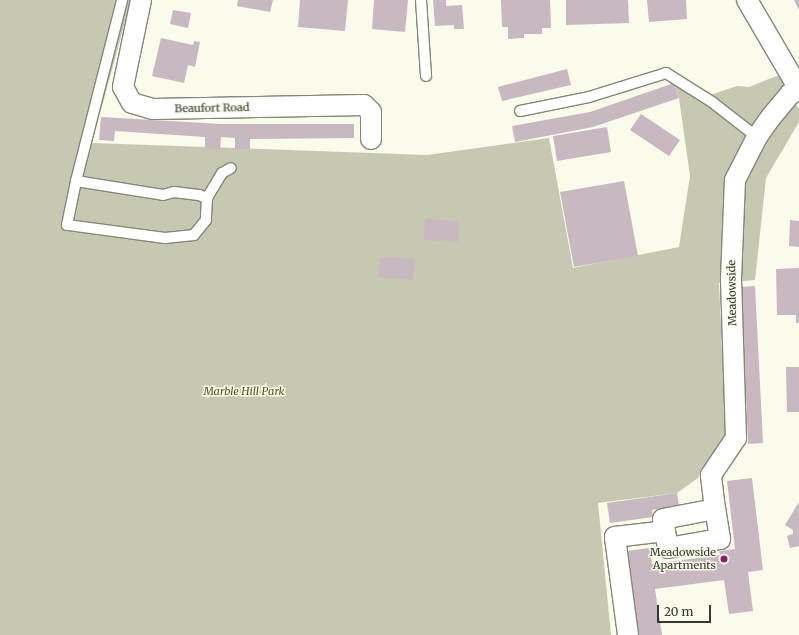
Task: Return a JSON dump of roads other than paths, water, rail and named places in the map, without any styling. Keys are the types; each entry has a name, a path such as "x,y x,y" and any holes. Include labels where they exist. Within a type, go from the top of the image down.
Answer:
{"street":[{"name":"Beaufort Road","path":"141,0 123,87 132,103 154,109 364,105 371,112 371,139"},
{"path":"747,0 799,90"},
{"name":"Meadowside","path":"666,531 668,548 720,539 711,475 736,438 731,279 735,180 757,137 790,94 799,90"},
{"path":"628,635 615,537 666,531 664,519 715,509"}],"lane":[{"path":"122,0 76,181 67,225 165,238 194,235 206,220 207,198 222,173 231,168"},
{"path":"421,0 426,76"},
{"path":"520,111 589,97 666,73 712,102 757,137"},
{"path":"76,181 163,195 174,192 207,198"}],"place":[{"name":"Meadowside Apartments","path":"724,559"}],"park label":[{"name":"Marble Hill Park","path":"244,391"}]}
